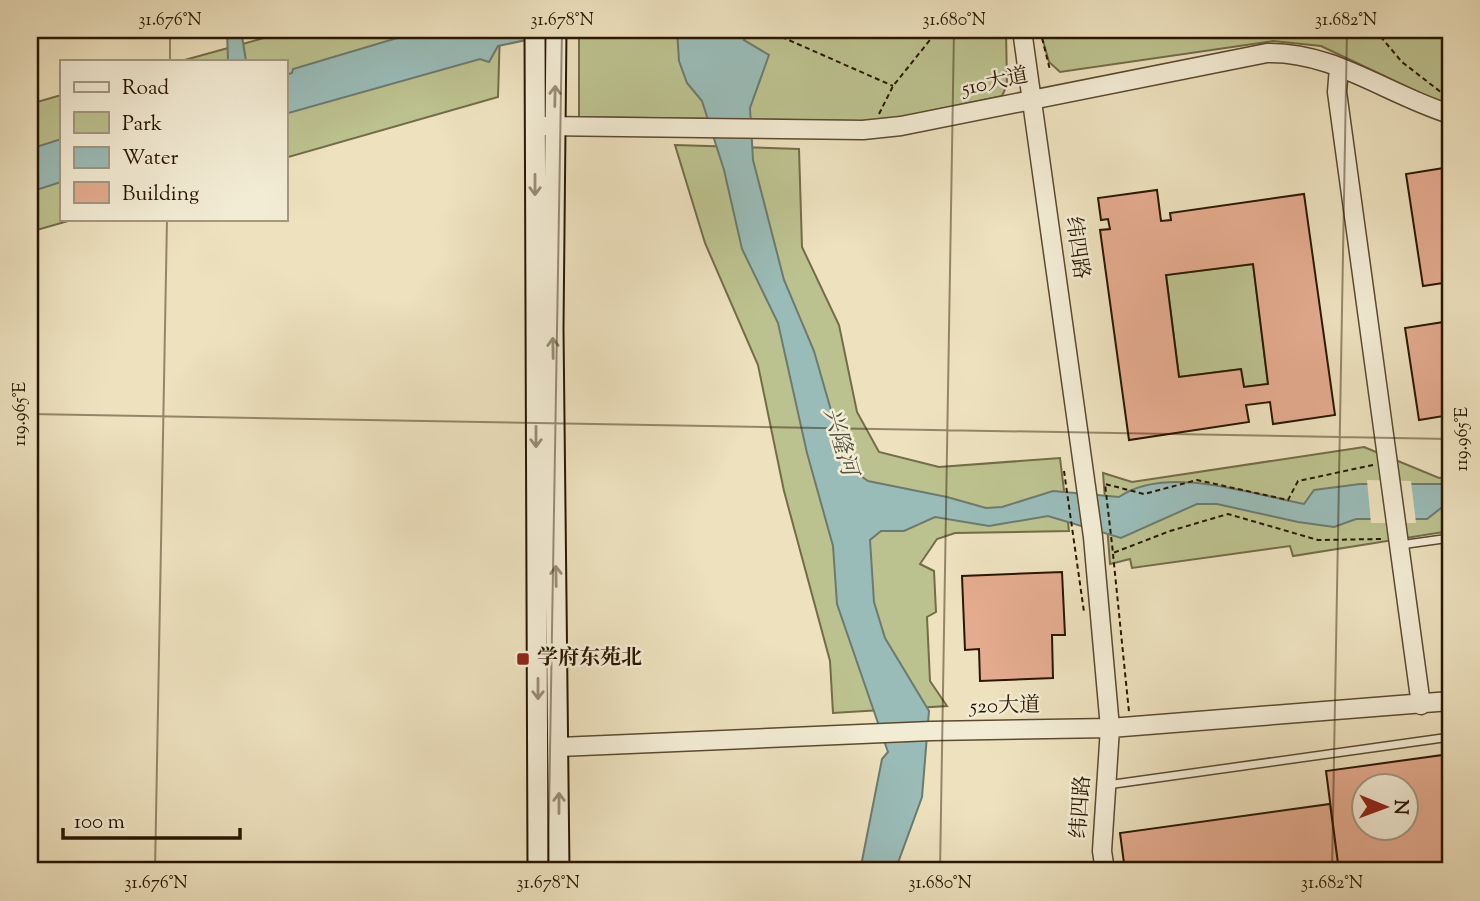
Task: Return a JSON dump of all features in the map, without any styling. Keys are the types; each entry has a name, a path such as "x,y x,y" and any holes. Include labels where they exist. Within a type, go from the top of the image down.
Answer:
{"main road":[{"path":"556,32 553,329 559,871"},
{"path":"535,36 538,871"}],"street":[{"name":"纬四路","path":"1022,30 1093,537 1110,728 1102,851 1105,871"},
{"name":"510大道","path":"535,126 863,130 901,126 1267,53 1292,52 1339,67 1420,104 1450,114"},
{"path":"1339,67 1338,92 1390,476 1393,537 1421,705"},
{"name":"520大道","path":"559,747 931,731 1110,728 1450,701"}],"lane":[{"path":"1393,537 1450,538"},
{"path":"1107,785 1450,737"}],"path":[{"path":"766,30 893,86"},
{"path":"876,120 893,86 938,30"},
{"path":"1040,30 1050,70"},
{"path":"1375,30 1402,62 1450,99"},
{"path":"1007,92 1012,78 1011,66"},
{"path":"1129,713 1105,484 1144,494 1197,480 1288,500 1298,481 1373,465"},
{"path":"1064,471 1074,541"},
{"path":"1113,553 1170,531 1228,514 1318,540 1393,537"}],"green space":[{"path":"293,30 500,30 498,97 287,157 287,60 185,60"},
{"path":"579,30 1006,30 1007,85 1002,96 897,118 861,121 579,117"},
{"path":"1040,30 1450,30 1450,104 1433,99 1321,46 1273,41 1060,72 1049,62"},
{"path":"60,95 60,220 72,220 30,232 30,104"},
{"path":"675,145 799,149 802,247 839,325 857,412 879,452 939,467 1060,458 1069,531 955,533 937,539 920,564 934,571 936,612 927,617 930,681 947,706 833,713 830,661 784,491 758,365 705,243"},
{"path":"1253,264 1268,384 1244,387 1241,369 1179,377 1166,275"},
{"path":"1364,447 1439,478 1450,476 1450,531 1293,556 1290,546 1132,568 1130,559 1110,564 1103,473 1132,482"}],"water":[{"path":"227,30 241,30 246,60 228,60"},
{"path":"424,30 574,30 498,46 489,62 480,59 287,113 287,74 292,73 293,69"},
{"name":"兴隆河","path":"677,30 749,30 744,40 769,55 750,108 753,160 784,280 814,351 847,466 868,481 986,508 1002,507 1053,491 1119,497 1138,487 1184,482 1209,484 1304,504 1314,490 1360,484 1450,484 1450,501 1427,519 1356,519 1334,527 1217,504 1197,504 1121,538 1048,516 989,526 935,517 904,531 881,531 870,540 874,602 885,638 929,711 922,797 895,871 860,871 882,759 888,752 837,604 833,546 807,453 778,323 742,249 724,170 702,101 687,83 679,61"},
{"path":"60,139 60,182 30,192 30,149"}],"pier":[{"path":"1367,480 1411,481 1416,523 1371,523"}],"building":[{"path":"1450,167 1450,282 1423,286 1406,174"},
{"path":"1157,190 1161,221 1171,220 1170,213 1304,194 1335,415 1273,424 1270,402 1246,405 1249,422 1129,440 1100,230 1110,229 1108,219 1101,220 1098,198","holes":["1253,264 1268,384 1244,387 1241,369 1179,377 1166,275"]},
{"path":"1450,321 1450,415 1419,420 1405,328"},
{"path":"1062,572 1065,635 1052,635 1053,678 980,681 979,649 965,650 962,576"},
{"path":"1450,584 1450,640 1443,585"},
{"path":"1450,754 1450,871 1339,871 1326,771"},
{"path":"1330,804 1339,871 1125,871 1120,833"}],"place":[{"name":"学府东苑北","path":"523,659"}]}
